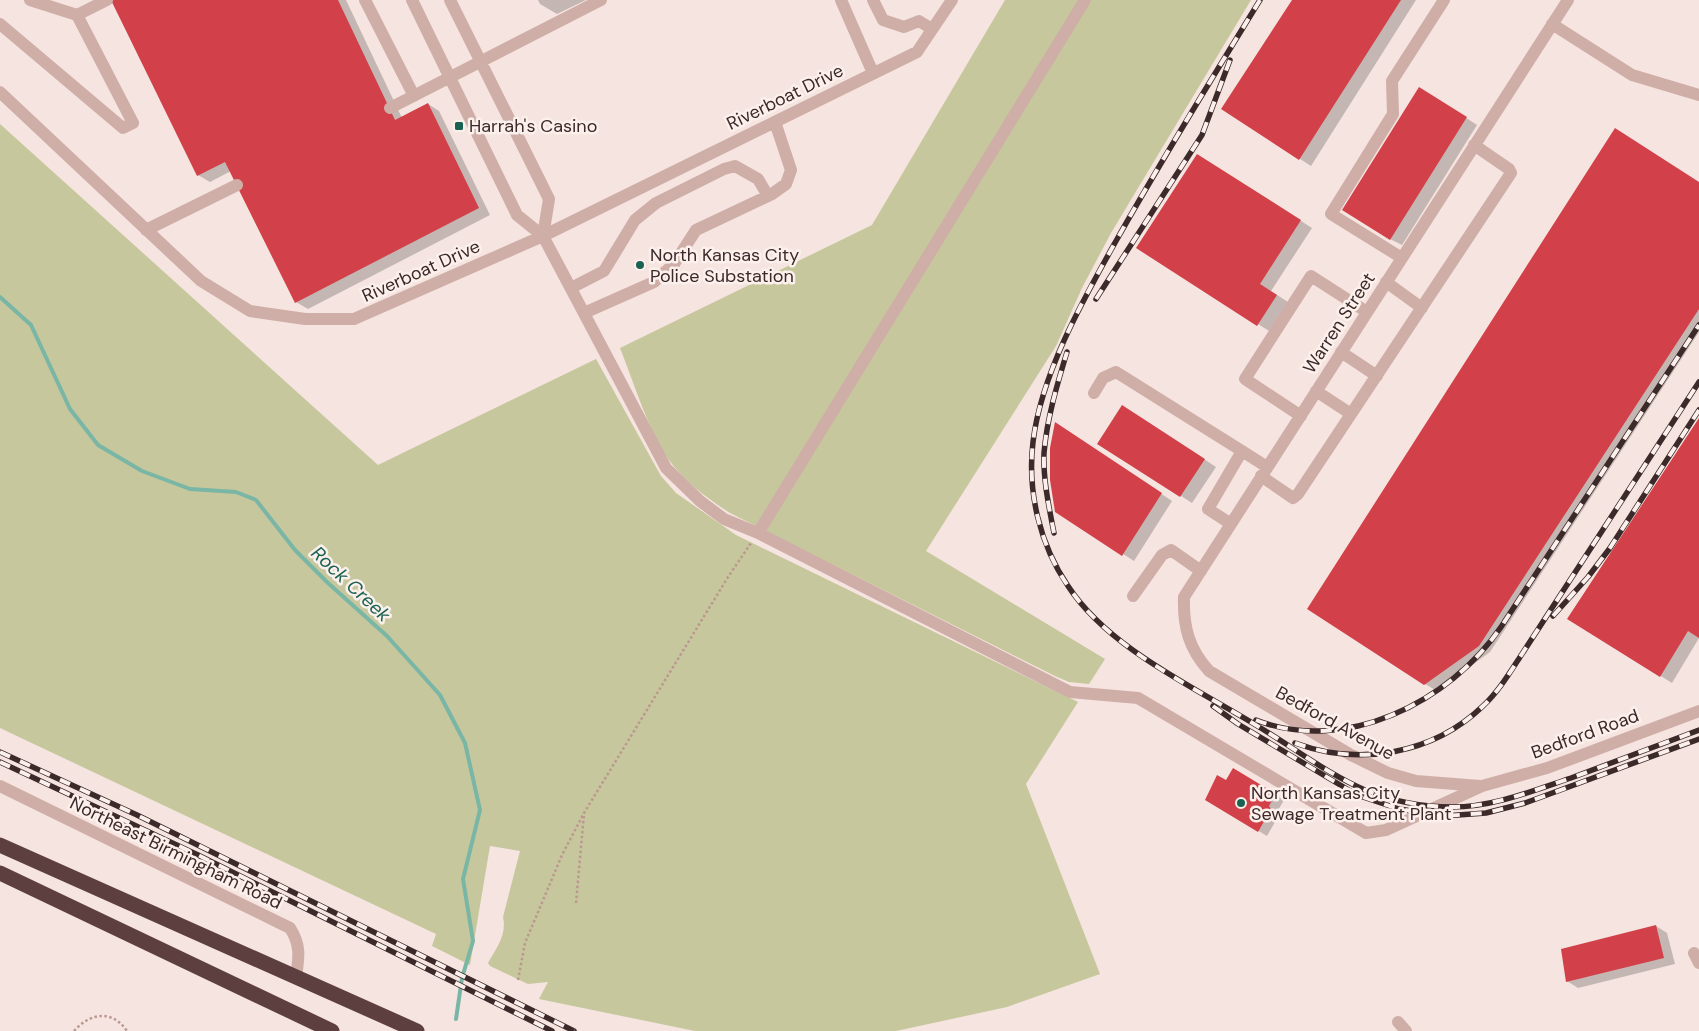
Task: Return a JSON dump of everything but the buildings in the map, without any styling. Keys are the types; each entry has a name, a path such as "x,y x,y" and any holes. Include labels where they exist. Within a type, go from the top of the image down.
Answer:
{"highway":[{"path":"0,845 417,1031"},
{"path":"0,873 332,1031"}],"street":[{"path":"30,0 77,15 107,0"},
{"path":"365,0 414,96"},
{"path":"412,0 517,215 543,236 666,468 700,501 724,518 758,533 1070,692 1138,698 1366,833 1386,830 1482,786"},
{"path":"450,0 549,198 543,236"},
{"path":"390,108 601,0"},
{"path":"841,0 873,73"},
{"path":"873,0 883,20 904,27 918,21 932,29"},
{"name":"Riverboat Drive","path":"0,92 201,281 250,311 304,319 354,319 543,236 917,52 952,0"},
{"path":"758,533 1085,0"},
{"path":"1402,258 1332,214 1393,114 1392,81 1444,0"},
{"name":"Warren Street","path":"1209,671 1199,660 1191,646 1184,616 1184,597 1568,0"},
{"path":"0,24 124,128 133,123 77,15"},
{"path":"1552,24 1632,75 1699,95"},
{"path":"584,313 654,282 674,264 696,230 768,196 786,184 791,170 774,122"},
{"path":"1094,392 1103,378 1116,372 1242,451 1293,498 1298,494 1352,414 1511,173 1509,169 1474,145"},
{"path":"571,288 604,271 635,220 656,203 724,169 735,166 758,179 768,196"},
{"path":"146,230 237,186"},
{"path":"1300,416 1245,379 1311,276 1367,312"},
{"path":"1386,282 1422,308"},
{"path":"1341,352 1377,376"},
{"path":"1316,391 1352,414"},
{"path":"1231,524 1208,509 1242,451"},
{"path":"1133,596 1162,555 1171,550 1201,571"},
{"name":"Bedford Avenue","path":"1209,671 1351,755 1388,773 1436,784 1482,786"},
{"name":"Bedford Road","path":"1482,786 1547,768 1699,711"},
{"name":"Northeast Birmingham Road","path":"0,786 290,928 298,941 300,956 296,976"}],"path":[{"path":"518,980 525,943 541,900 584,813 728,577 758,533"},
{"path":"576,903 584,813"},
{"path":"74,1031 83,1021 106,1016 120,1021 127,1031"}],"green space":[{"path":"1005,0 1251,0 1111,233 1082,288 1056,346 926,551 1105,659 1089,684 1069,682 1055,676 730,513 713,501 682,475 662,449 648,421 620,348 872,225"},
{"path":"0,124 378,465 596,359 661,476 676,493 736,535 1078,702 1026,784 1100,974 1007,1007 896,1031 695,1031 539,999 548,982 528,984 490,966 488,963 498,946 504,930 503,917 520,851 490,846 470,965 432,946 436,934 0,728"}],"waterway":[{"name":"Rock Creek","path":"0,297 31,325 70,409 98,445 142,471 190,489 236,492 256,500 295,550 328,583 387,636 440,695 465,743 480,810 463,879 473,941 462,978 456,1019"}],"railway":[{"path":"1260,0 1133,210 1077,313 1054,364 1045,390 1033,442 1032,480 1034,499 1043,536 1058,570 1085,609 1106,629 1155,666 1351,784 1375,794 1408,803 1452,807 1497,801 1571,778 1699,730"},
{"path":"1096,299 1202,135 1230,60"},
{"path":"1256,720 1290,729 1325,731 1359,726 1393,715 1425,699 1454,678 1479,654 1501,627 1699,325"},
{"path":"1054,533 1045,483 1044,453 1050,414 1067,352"},
{"path":"1295,743 1345,754 1395,752 1419,745 1442,735 1463,722 1483,706 1494,695 1507,676 1699,382"},
{"path":"1553,616 1588,577 1610,548 1699,410"},
{"path":"1213,706 1238,724 1357,795 1399,809 1444,816 1486,813 1525,803 1699,739"},
{"path":"0,752 137,815 574,1031"},
{"path":"0,762 198,855 552,1031"}],"place":[{"name":"Harrah's Casino","path":"459,126"},
{"name":"North Kansas City Police Substation","path":"640,265"},
{"name":"North Kansas City Sewage Treatment Plant","path":"1241,803"}]}
